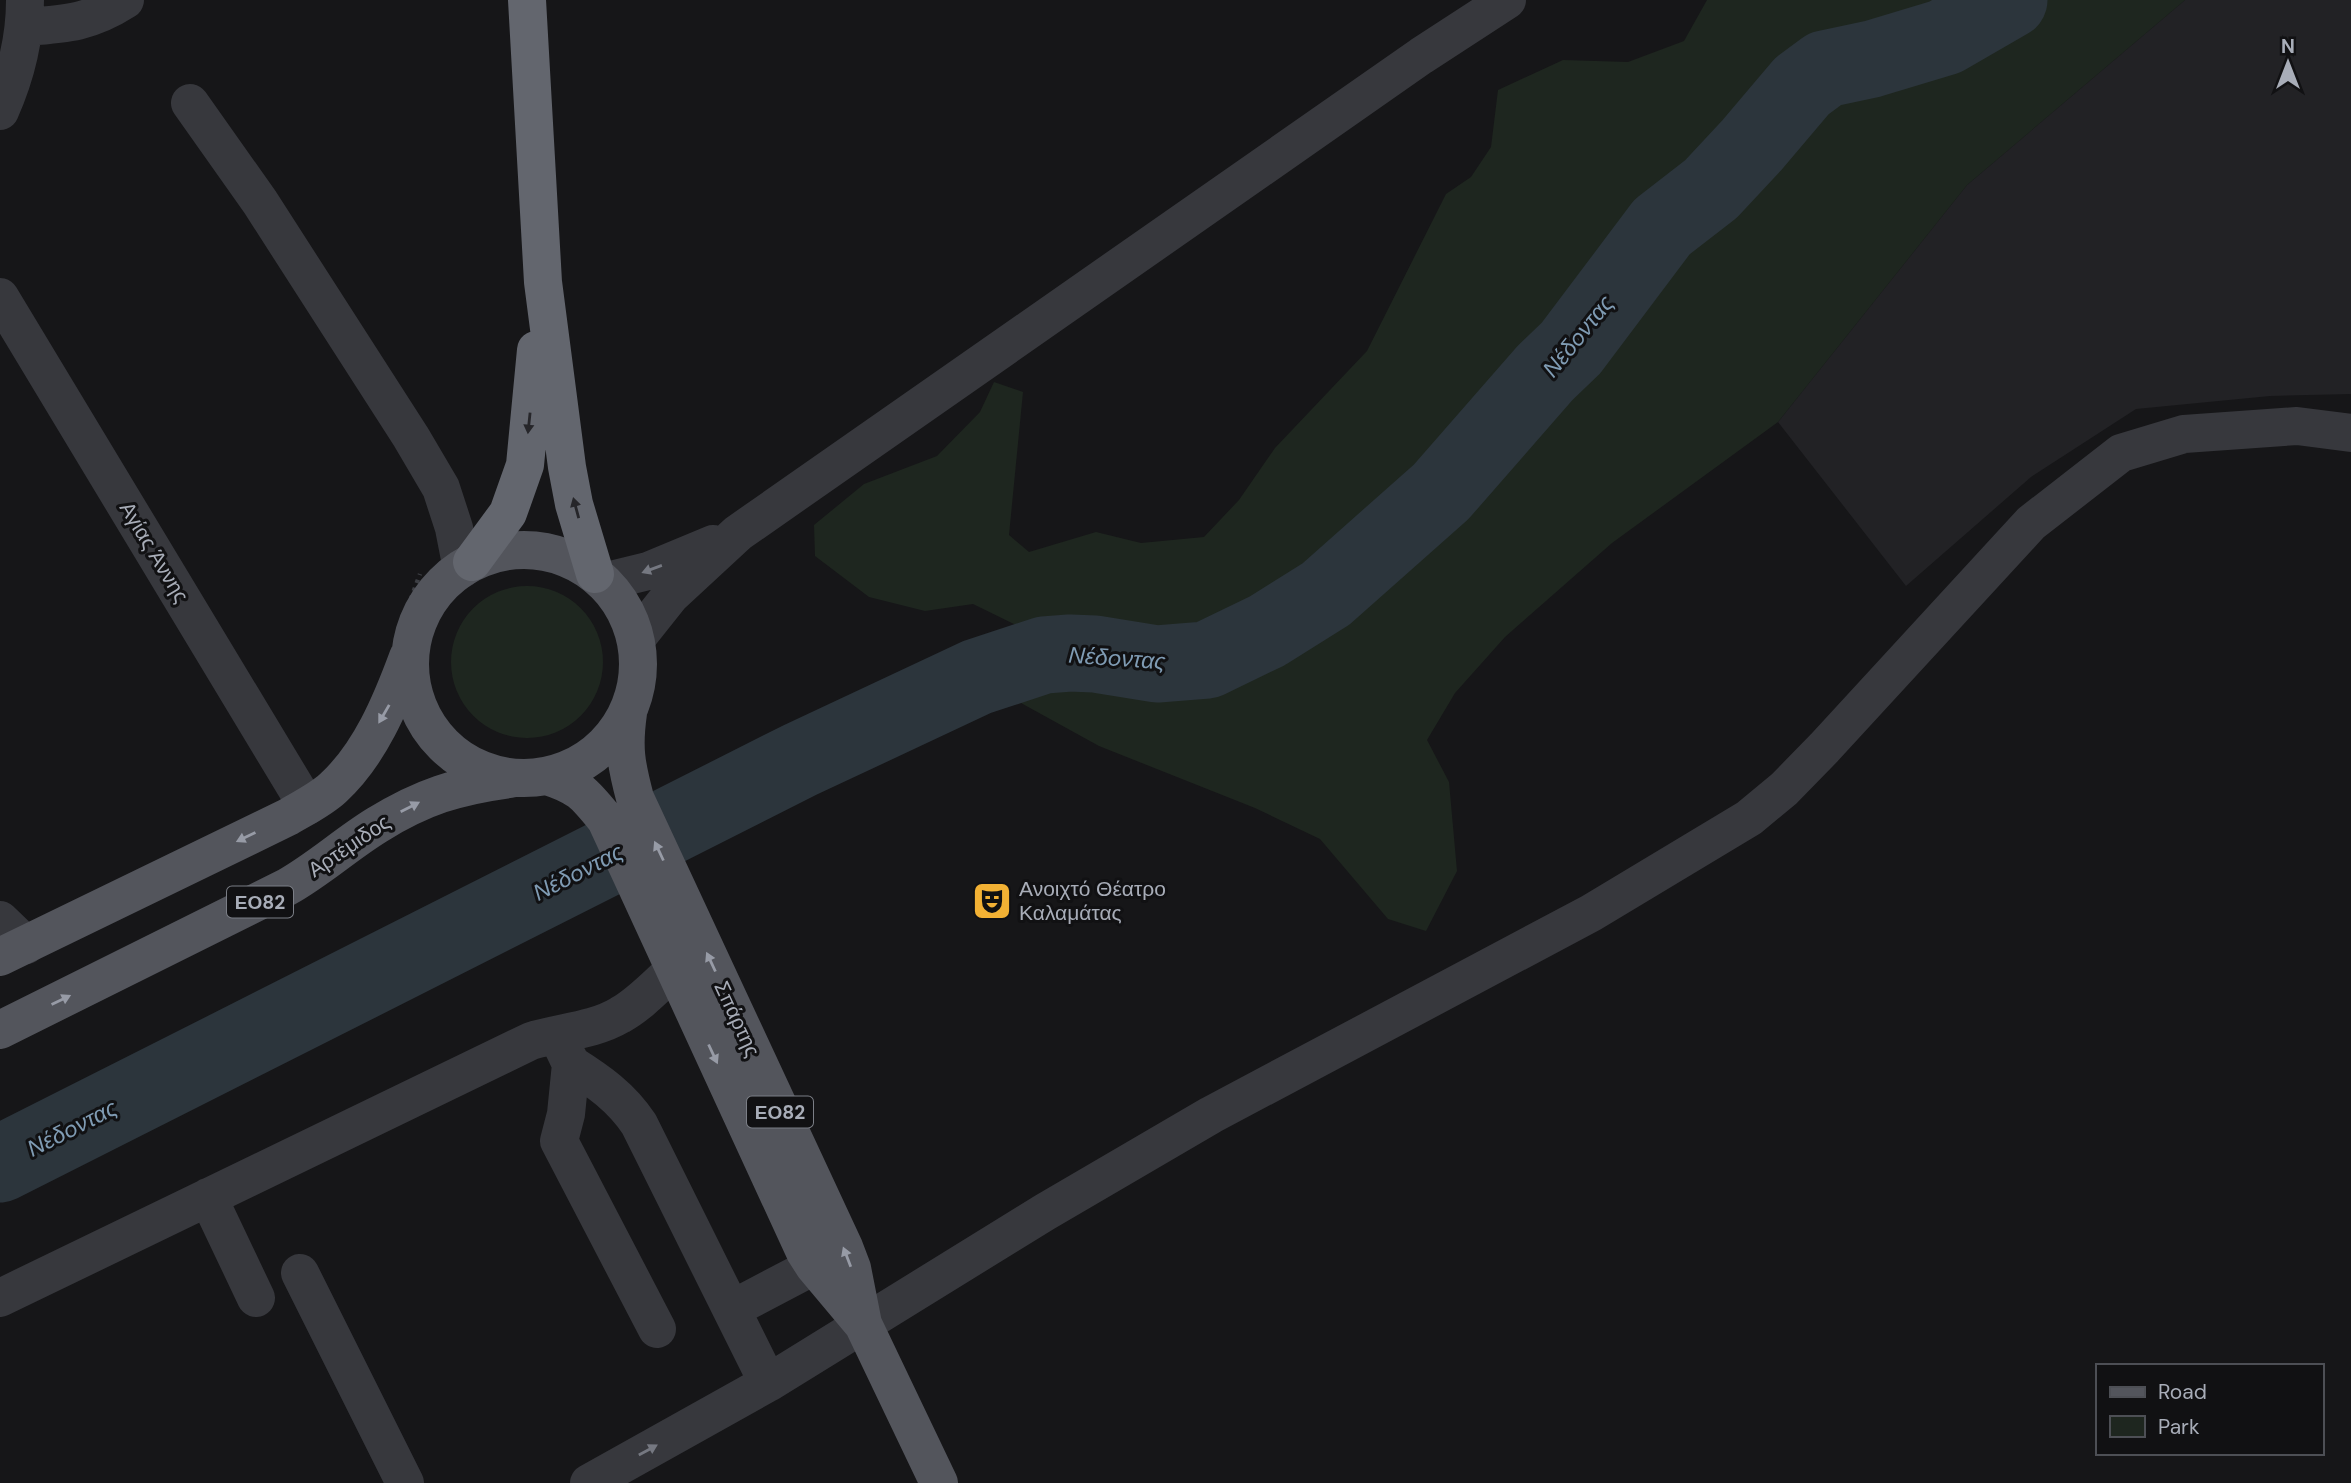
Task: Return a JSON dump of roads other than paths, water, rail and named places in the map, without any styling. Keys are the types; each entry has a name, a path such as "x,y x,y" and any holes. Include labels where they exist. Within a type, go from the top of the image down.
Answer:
{"highway":[{"path":"527,0 543,282 567,467 574,504 599,578"},
{"path":"467,565 508,513 525,465 543,282"}],"main road":[{"name":"ΕΟ82","path":"9,941 307,806 331,790 353,764 392,701 410,651 415,628 426,604 445,580 467,565 503,551 537,551 569,559 599,578 622,604 636,639 638,679 628,713 606,745 578,765 532,777 487,772 462,760 440,742 422,716 411,687 410,651"},
{"name":"Σπάρτης","path":"628,713 624,742 626,765 666,907 674,970 814,1266 863,1324"},
{"name":"Σπάρτης","path":"532,777 571,784 594,804 666,907 844,1247 852,1268 863,1324 939,1483"},
{"name":"Αρτέμιδος","path":"0,1030 277,893 311,873 375,826 417,803 458,787 532,777"}],"street":[{"path":"0,111 16,70 24,14 82,21 98,16 125,0"},
{"path":"636,639 671,595 738,533 1409,64 1507,0"},
{"path":"190,103 260,202 417,447 441,488 467,565"},
{"name":"Αγίας Άννης","path":"0,297 307,806"},
{"path":"589,1483 768,1383 1056,1206 1222,1109 1591,913 1749,818 1784,789 1816,756 2032,523 2121,453 2184,434 2297,426 2351,433"},
{"path":"599,578 648,571 738,533"},
{"path":"657,1329 559,1141 566,1114 564,1049 587,1027 620,1016 674,970"},
{"path":"0,1298 530,1041 564,1049 627,1107 639,1124 768,1383"},
{"path":"208,1197 256,1298"},
{"path":"732,1309 814,1266"},
{"path":"300,1273 405,1483"}],"waterway":[{"name":"Νέδoντας","path":"0,1164 800,760 977,677 1044,655 1070,653 1095,654 1157,664 1207,660 1267,631 1326,594 1441,492 1545,373 1571,348 1662,227 1711,189 1802,86 1825,69 1872,59 1945,37 2009,0"}],"place":[{"name":"Ανοιχτό Θέατρο Καλαμάτας","path":"992,901"}]}
